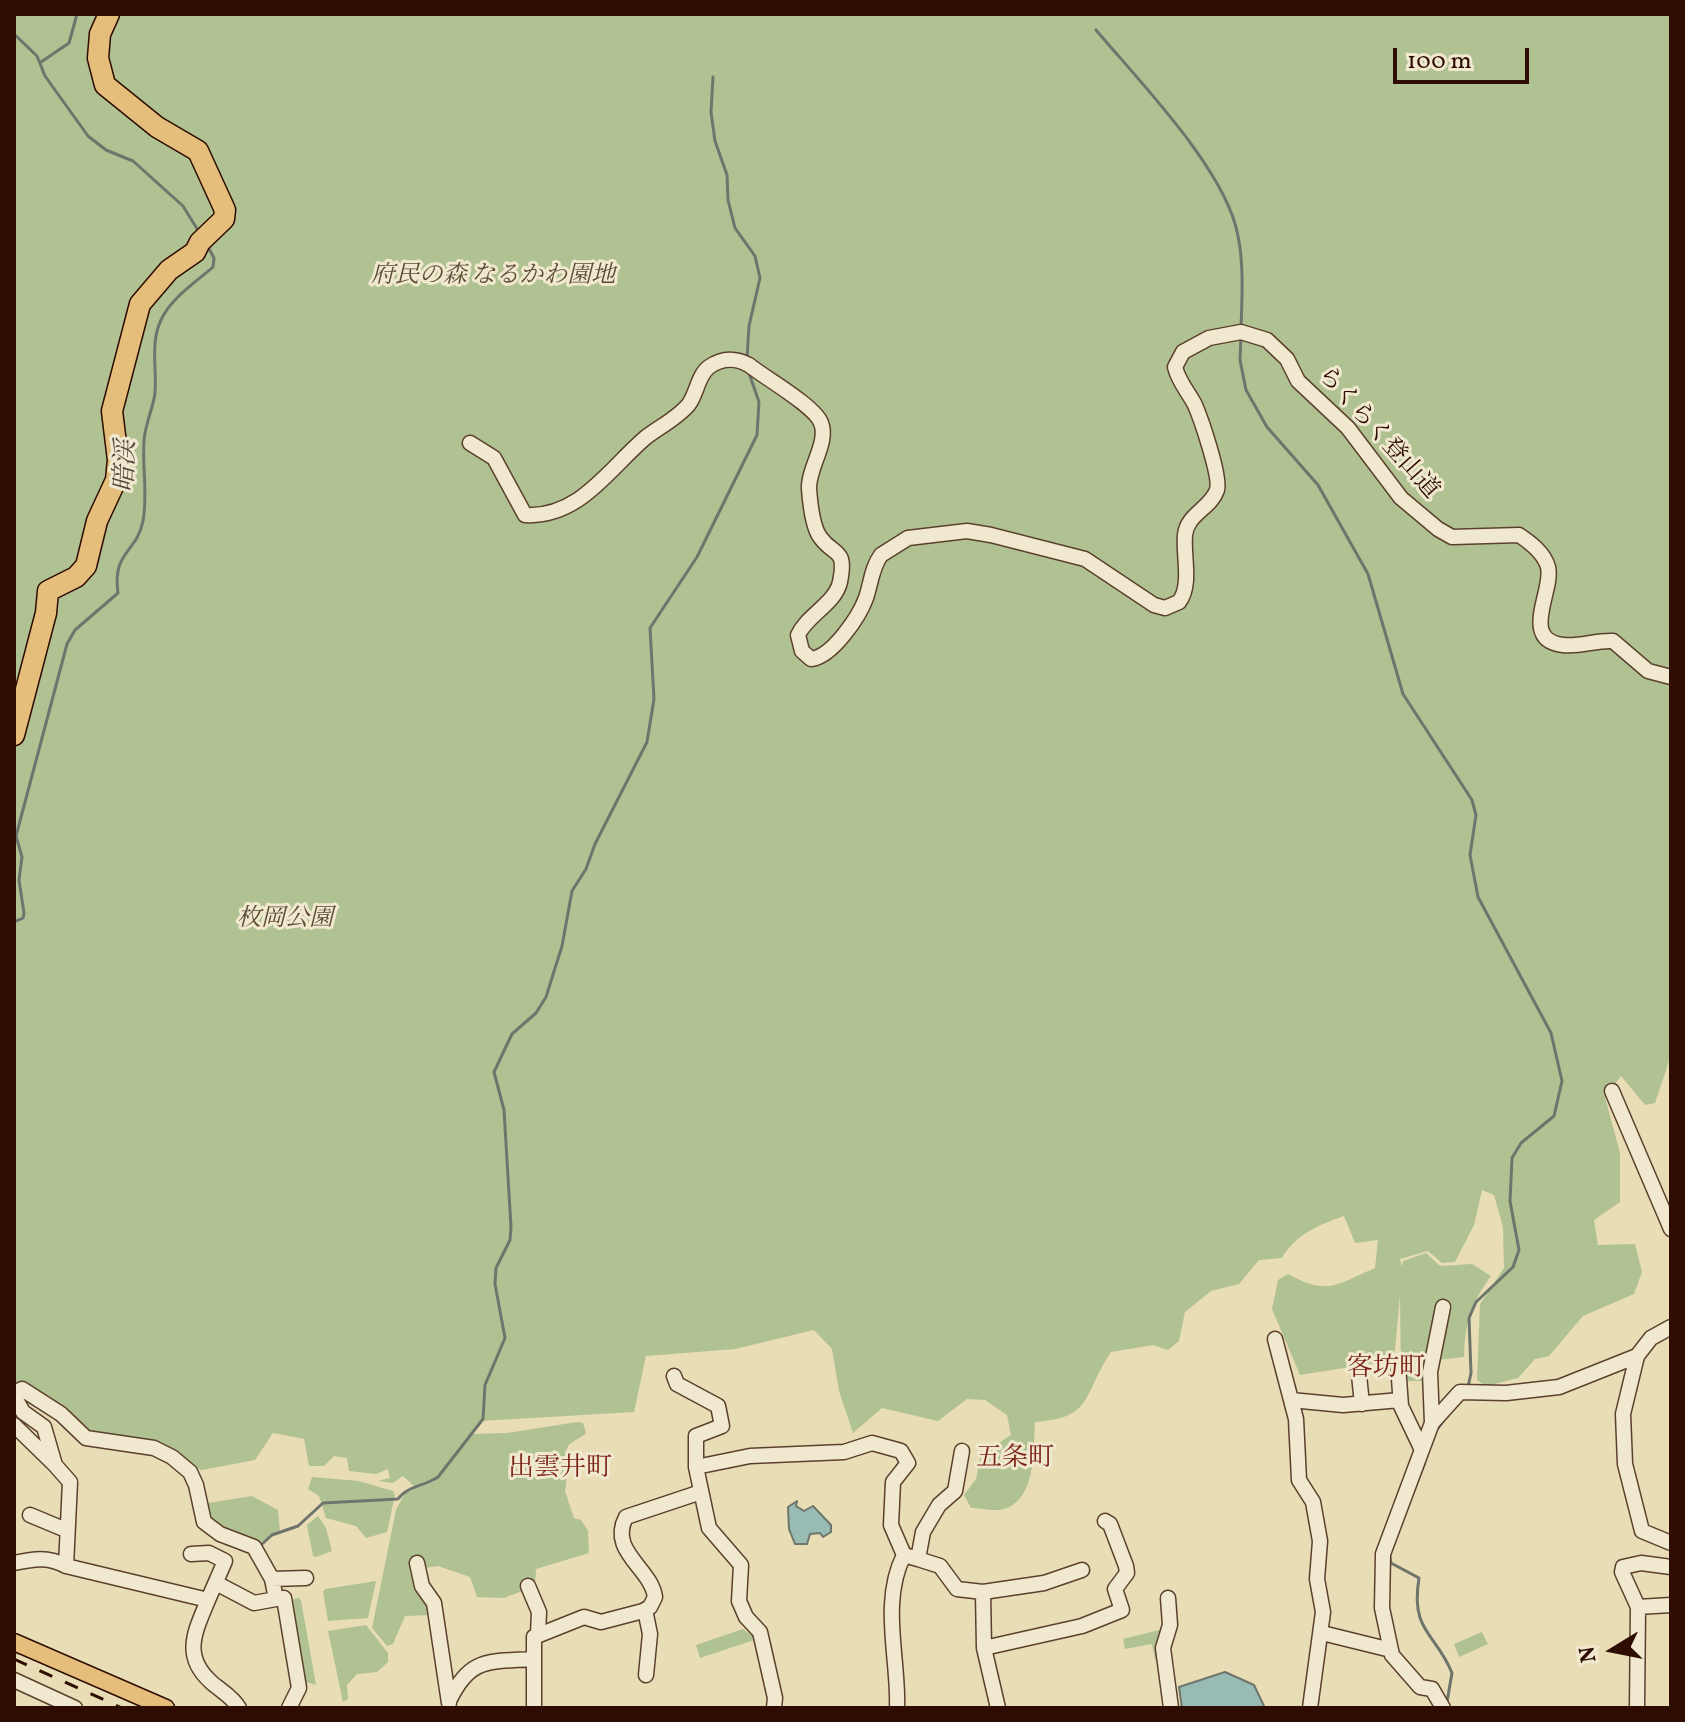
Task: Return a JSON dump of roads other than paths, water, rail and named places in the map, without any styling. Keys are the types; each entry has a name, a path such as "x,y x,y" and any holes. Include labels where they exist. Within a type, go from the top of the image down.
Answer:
{"highway":[{"path":"14,735 40,639 48,591 76,577 86,566 97,521 116,480 118,460 112,411 136,314 154,286 191,257 202,240 224,219 222,201 193,146 157,127 105,85 98,58 100,34 109,14"}],"main road":[{"path":"16,1647 166,1708"}],"street":[{"name":"らくらく登山道","path":"470,443 494,458 525,515 553,514 575,503 645,439 684,409 707,368 727,359 739,359 749,365 809,409 822,424 823,436 812,464 809,489 817,533 837,549 841,565 837,593 798,635 802,651 811,659 819,658 832,646 865,600 881,555 908,538 967,531 991,535 1085,559 1154,605 1165,608 1179,602 1186,585 1186,530 1217,491 1201,423 1194,404 1180,384 1175,367 1183,352 1200,341 1241,332 1267,340 1287,359 1298,381 1348,428 1401,498 1438,529 1452,537 1510,534 1528,541 1542,554 1549,577 1539,614 1544,635 1564,646 1613,641 1648,671 1671,677"},
{"path":"1612,1091 1671,1229"},
{"path":"1432,1423 1430,1372 1443,1307"},
{"path":"1671,1327 1651,1338 1637,1356 1621,1429 1627,1476 1642,1531 1671,1543"},
{"path":"1275,1339 1296,1419 1299,1480 1313,1502 1320,1541 1317,1579 1323,1612 1322,1633 1320,1657 1312,1675 1310,1708"},
{"path":"1443,1708 1432,1689 1420,1687 1404,1671 1391,1650 1382,1608 1383,1554 1413,1481 1432,1423 1460,1392 1506,1393 1559,1387 1637,1356"},
{"path":"1398,1365 1400,1400 1422,1450"},
{"path":"1359,1375 1362,1404"},
{"path":"674,1376 677,1384 718,1406 722,1426 696,1436 696,1467 709,1528 741,1565 739,1601 746,1617 760,1632 775,1698 774,1708"},
{"path":"55,1465 44,1427 23,1412 14,1395 22,1389 61,1414 86,1438 154,1448 172,1457 190,1472 204,1522 220,1534 254,1547 272,1579 276,1599"},
{"path":"1291,1400 1362,1404 1400,1400"},
{"path":"14,1425 70,1482 66,1566"},
{"path":"696,1467 750,1456 844,1452 872,1443 901,1451 908,1463 893,1482 891,1525 911,1557 940,1566 957,1589 983,1592 1044,1583 1082,1570"},
{"path":"897,1708 892,1628 898,1567 911,1557 939,1505 955,1491 962,1451"},
{"path":"538,1634 584,1617 601,1622 645,1610 655,1597 654,1588 626,1552 622,1524 633,1513 701,1492"},
{"path":"30,1515 66,1530"},
{"path":"984,1648 1082,1626 1122,1610 1115,1589 1127,1573 1126,1566 1110,1524 1105,1521"},
{"path":"191,1554 209,1553 225,1561 193,1632 191,1648 197,1666 209,1681 234,1699 239,1708"},
{"path":"14,1563 36,1558 54,1560 66,1566 208,1600"},
{"path":"417,1563 422,1586 434,1603 448,1705"},
{"path":"1637,1708 1638,1607 1623,1580 1623,1567 1641,1563 1671,1567"},
{"path":"272,1579 306,1578"},
{"path":"216,1583 254,1603 284,1598 299,1684 289,1708"},
{"path":"528,1586 539,1612 538,1634 532,1643 534,1707"},
{"path":"983,1592 984,1648 998,1708"},
{"path":"1168,1598 1170,1625 1163,1648 1171,1708"},
{"path":"1638,1607 1671,1605"},
{"path":"645,1610 650,1634 646,1675"},
{"path":"1322,1633 1391,1650"},
{"path":"448,1705 459,1681 480,1663 533,1659"},
{"path":"14,1680 75,1708"},
{"path":"525,1708 545,1708"}],"water":[{"path":"797,1501 796,1506 804,1511 813,1506 831,1525 831,1532 823,1537 820,1533 810,1534 807,1544 795,1544 789,1529 788,1507"},
{"path":"1225,1672 1254,1685 1265,1708 1182,1708 1179,1687"}],"waterway":[{"path":"41,62 69,43 77,14"},
{"path":"1096,30 1157,100 1200,156 1231,211 1241,258 1241,328"},
{"name":"暗渓","path":"14,34 37,56 45,76 88,136 106,150 133,161 183,206 199,232"},
{"path":"713,77 711,112 715,141 727,175 728,200 735,228 755,256 760,278 749,326 747,358"},
{"name":"暗渓","path":"14,922 23,918 24,913 19,880 22,857 16,836 67,644 75,630 118,593 117,579 122,560 140,532 145,500 144,441 155,393 158,329 171,305 213,267 214,258 207,245"},
{"path":"1241,335 1240,360 1246,390 1267,427 1318,485 1368,574 1403,694 1472,800 1476,815 1470,855 1478,897 1551,1033 1562,1081 1554,1116 1521,1143 1512,1158 1510,1201 1519,1250 1513,1267 1476,1302 1469,1318 1471,1373 1468,1387"},
{"path":"262,1544 272,1535 298,1526 323,1503 398,1499 406,1491 433,1480 483,1419 485,1385 505,1338 495,1284 496,1268 510,1240 511,1227 504,1110 494,1072 512,1034 536,1013 546,997 562,946 572,891 586,869 595,844 647,742 654,699 650,628 697,557 757,435 759,402 749,373"},
{"path":"1435,1432 1447,1416"},
{"path":"1412,1495 1425,1462"},
{"path":"1390,1558 1391,1563 1419,1578 1417,1596 1421,1621 1452,1673 1447,1702"}],"railway":[{"path":"14,1659 122,1708"}],"district":[{"name":"客坊町","path":"1386,1370"},
{"name":"五条町","path":"1015,1460"},
{"name":"出雲井町","path":"560,1470"}],"park label":[{"name":"府民の森 なるかわ園地","path":"493,278"},
{"name":"枚岡公園","path":"285,921"}]}
